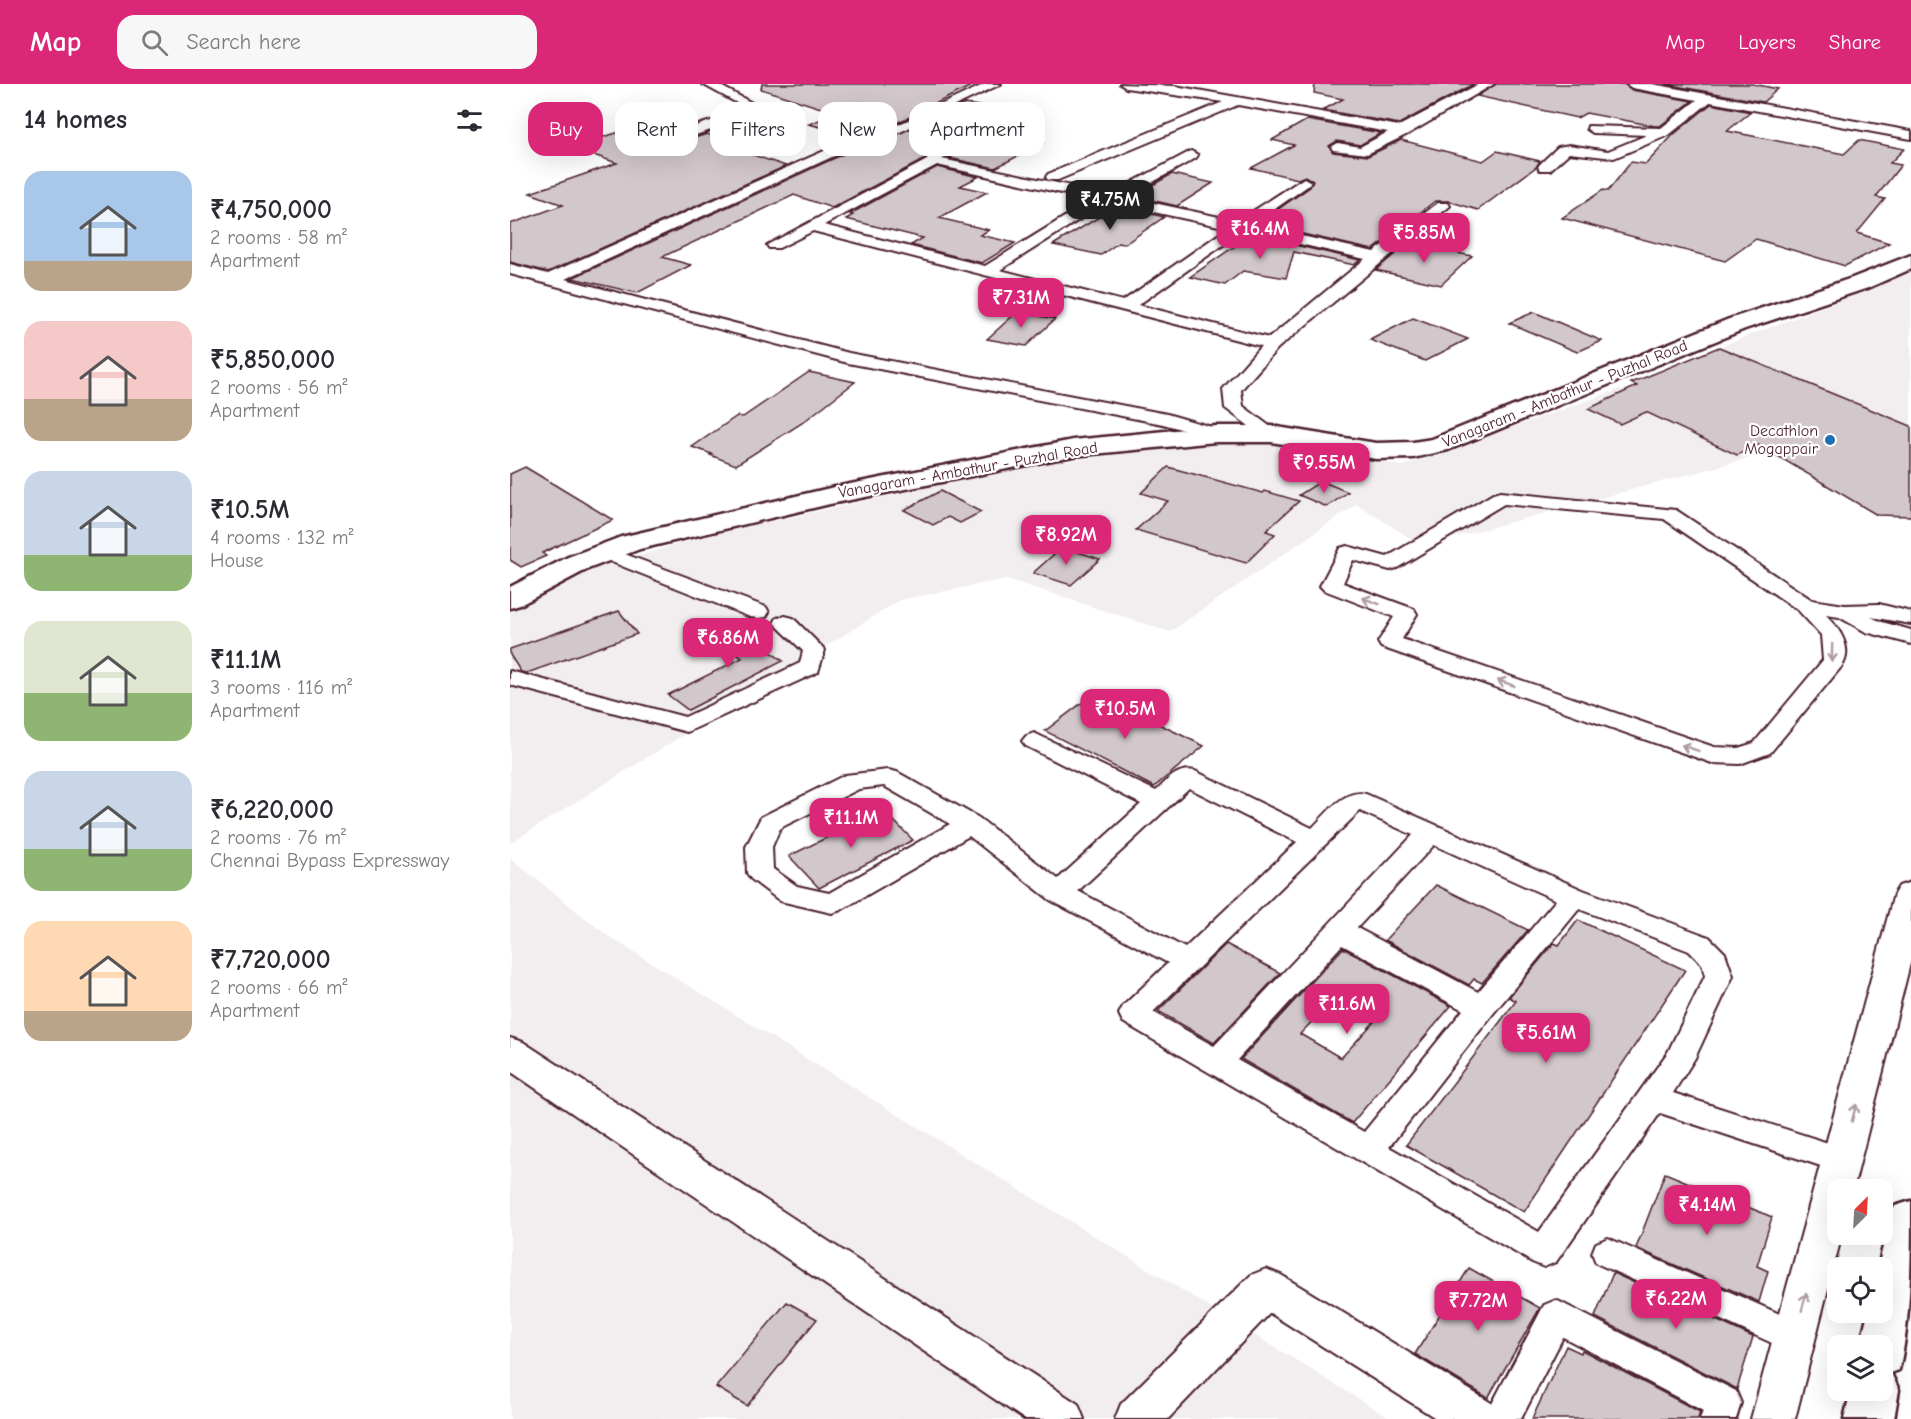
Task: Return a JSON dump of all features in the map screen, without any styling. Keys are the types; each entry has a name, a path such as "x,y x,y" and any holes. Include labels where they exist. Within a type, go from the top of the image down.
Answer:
{"main road":[{"name":"Vanagaram - Ambathur - Puzhal Road","path":"510,599 578,563 631,543 830,496 1073,448 1216,434 1271,434 1376,451 1413,450 1439,445 1737,324 1860,283 1911,261"},
{"path":"1886,1335 1911,1220"},
{"path":"1869,1419 1873,1401"}],"street":[{"path":"698,130 759,110 708,84"},
{"path":"897,128 995,84"},
{"path":"1126,84 1403,130"},
{"path":"1338,147 1362,151 1488,84"},
{"path":"1632,84 1911,135"},
{"path":"1545,167 1563,150 1610,155 1664,132 1707,98"},
{"path":"1053,177 1237,101"},
{"path":"1593,129 1664,132"},
{"path":"988,271 1109,198 1191,155"},
{"path":"551,279 822,156"},
{"path":"935,161 933,158 937,156"},
{"path":"774,245 935,161 1377,257"},
{"path":"1126,306 1304,182"},
{"path":"1271,434 1234,408 1232,389 1272,344 1443,206"},
{"path":"811,226 1272,344"},
{"path":"510,269 848,358 1134,412 1216,434"},
{"path":"1806,605 1832,634 1834,661 1762,748 1740,756 1712,755 1389,642 1406,614 1331,586 1347,552 1390,564 1500,498 1669,514 1806,605 1845,611 1879,610 1911,618"},
{"path":"606,553 758,612"},
{"path":"1845,611 1874,627 1911,637"},
{"path":"510,678 687,725 810,667 813,650 785,623"},
{"path":"1034,741 1158,802"},
{"path":"1059,893 1186,777 1315,840"},
{"path":"970,824 832,903 789,894 760,873 759,847 770,823 854,781 888,778 970,824 1059,893 1187,961"},
{"path":"1357,800 1429,834 1574,897 1699,944 1715,960 1719,976 1680,1058 1544,1252 1133,1014 1357,800"},
{"path":"1217,1062 1429,834"},
{"path":"1773,1419 1911,894"},
{"path":"1369,1149 1482,1007 1574,897"},
{"path":"1338,930 1482,1007"},
{"path":"510,1052 1062,1419"},
{"path":"1653,1099 1842,1160"},
{"path":"1608,1253 1795,1337"},
{"path":"1137,1419 1266,1288 1477,1419"},
{"path":"1502,1419 1557,1316 1723,1403 1718,1419"}],"shaded area":[{"path":"1911,273 1911,426 1719,347"},
{"path":"1620,389 1765,454 1422,546 1357,504 1170,632 1007,579 900,600 510,843 510,609 582,572 713,534 1026,466 1245,439 1403,466"},
{"path":"510,858 608,936 1391,1419 510,1419"}],"building":[{"path":"762,84 975,84 939,102 909,102 909,117 897,123 897,102 818,102 818,107 761,89"},
{"path":"1315,84 1474,84 1399,124 1323,110 1343,99 1314,93"},
{"path":"1496,84 1624,84 1632,90 1692,101 1660,126 1655,126 1586,113 1577,118 1477,96"},
{"path":"1665,84 1753,84 1778,89 1763,102"},
{"path":"1711,104 1751,112 1727,131 1844,154 1859,140 1904,149 1890,163 1901,165 1876,197 1885,199 1857,233 1889,243 1845,266 1756,239 1725,261 1562,218 1603,190 1608,191 1631,162 1646,164 1673,135"},
{"path":"818,120 818,126 809,124"},
{"path":"1307,120 1381,133 1360,145 1337,141 1329,146 1333,152 1368,156 1401,140 1483,161 1497,151 1540,161 1536,167 1478,210 1448,201 1435,201 1373,250 1263,225 1281,211 1277,210 1310,187 1313,181 1305,176 1298,179 1251,168 1294,145 1272,140"},
{"path":"909,129 909,156 926,156 925,159 832,208 794,195 662,257 691,265 637,293 572,278 839,156 897,156 897,134"},
{"path":"615,133 615,156 698,156 698,137 707,134 710,135 710,156 756,156 786,166 548,272 510,262 510,224 563,205 530,193 617,163 596,156 603,156 603,137"},
{"path":"953,156 1018,156 995,168 949,158"},
{"path":"937,167 978,177 960,186 987,192 939,218 989,230 980,235 1015,243 982,263 911,245 923,238 846,219 853,215 850,214"},
{"path":"1172,174 1213,183 1177,206 1133,196"},
{"path":"1117,206 1164,217 1125,244 1118,243 1101,255 1053,245"},
{"path":"1251,235 1360,260 1354,265 1294,252 1286,278 1243,271 1225,285 1190,277"},
{"path":"1408,243 1472,256 1441,285 1376,270"},
{"path":"1017,312 1055,319 1026,346 987,339"},
{"path":"1534,312 1602,341 1577,352 1509,323"},
{"path":"1413,318 1468,339 1425,361 1370,340"},
{"name":"Decathlon Mogappair","path":"1719,347 1911,426 1911,516 1877,515 1759,445 1737,455 1646,412 1620,424 1588,409 1637,386 1631,383"},
{"path":"809,372 855,382 802,423 736,465 692,447 737,416 743,417"},
{"path":"525,467 613,520 542,553 546,556 521,567 510,560 510,474"},
{"path":"1168,467 1299,501 1266,531 1275,534 1246,563 1136,530 1168,501 1141,493"},
{"path":"1321,481 1348,492 1327,507 1299,495"},
{"path":"940,491 981,512 960,523 948,517 933,525 904,510"},
{"path":"1062,547 1100,559 1071,585 1033,573"},
{"path":"619,611 637,634 527,673 521,672 510,655 510,649"},
{"path":"734,626 783,661 688,710 668,695 742,658 713,637"},
{"path":"1095,693 1204,746 1154,787 1045,731"},
{"path":"883,810 913,840 819,888 789,856"},
{"path":"1436,885 1528,930 1482,983 1474,979 1469,985 1385,940"},
{"path":"1578,920 1685,970 1524,1212 1406,1145 1516,1001 1509,997 1554,943 1559,945"},
{"path":"1226,944 1280,973 1214,1043 1158,1011"},
{"path":"1343,948 1451,1006 1352,1123 1241,1059","holes":["1334,999 1374,1022 1341,1058 1300,1034"]},
{"path":"1665,1173 1772,1217 1757,1266 1768,1271 1759,1302 1636,1248"},
{"path":"1469,1268 1540,1308 1488,1398 1415,1354"},
{"path":"1613,1273 1753,1337 1737,1389 1595,1317"},
{"path":"787,1302 817,1319 747,1406 716,1387"},
{"path":"1566,1346 1581,1353 1582,1350 1700,1412 1698,1419 1532,1419"}],"place":[{"name":"Decathlon Mogappair","path":"1830,440"}]}
